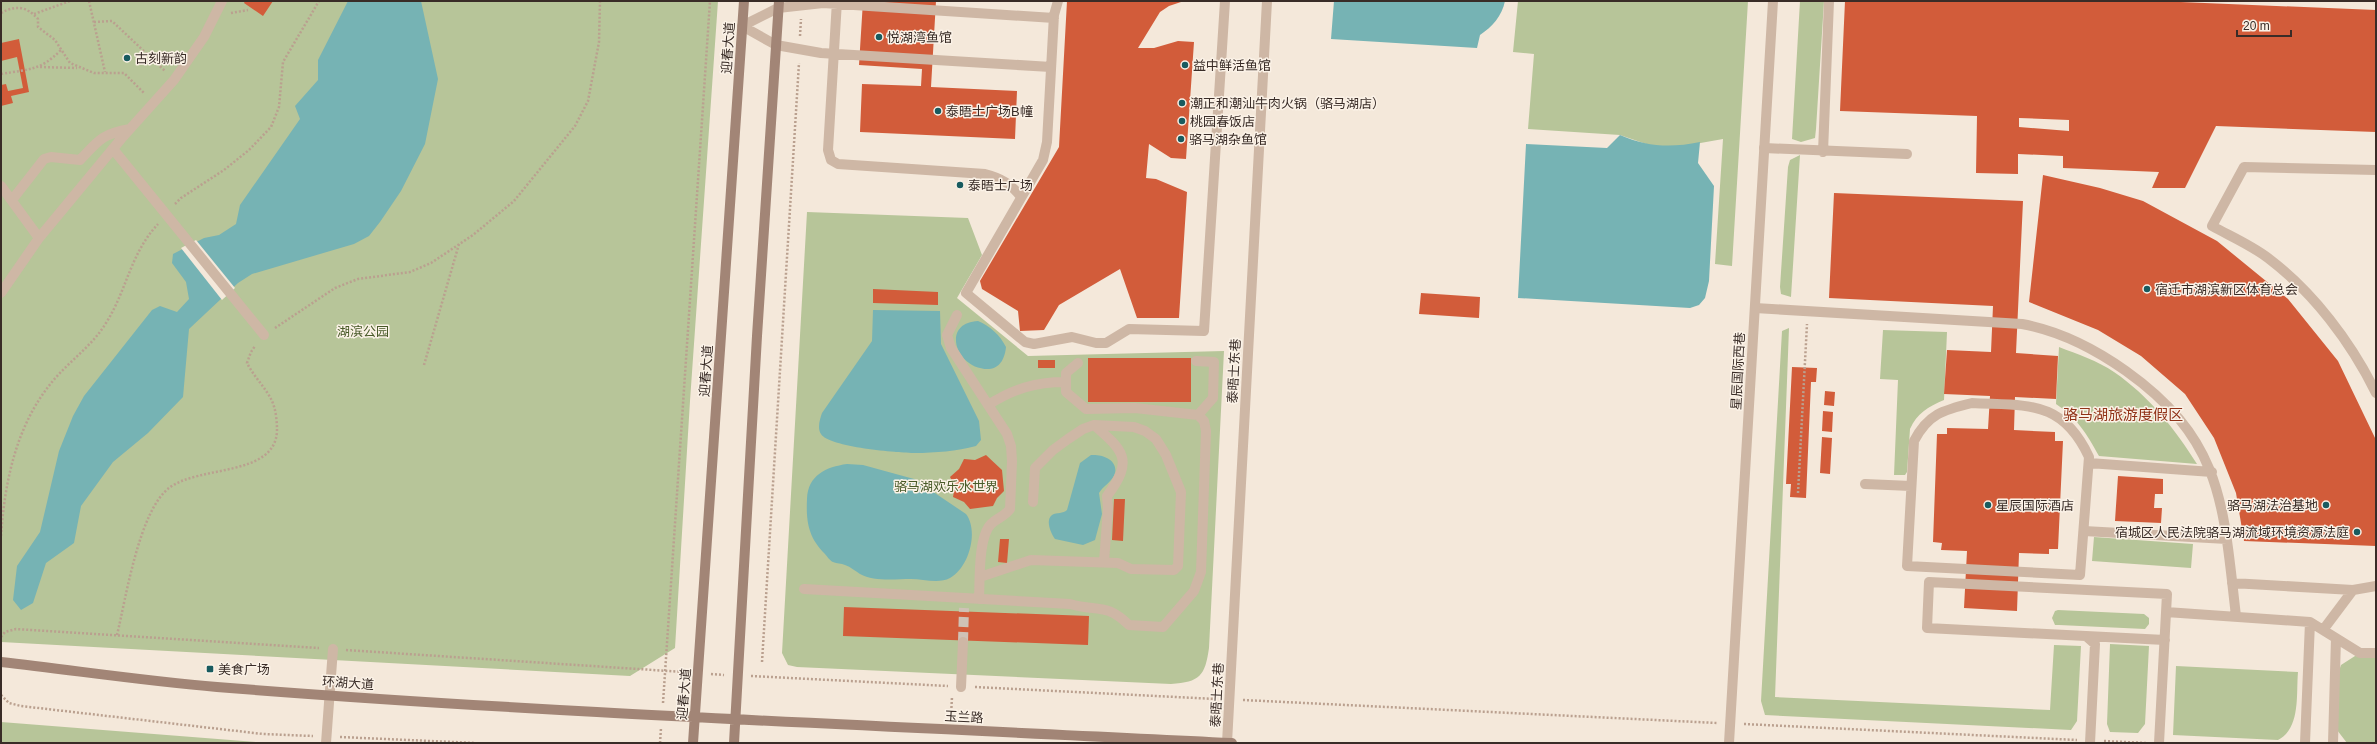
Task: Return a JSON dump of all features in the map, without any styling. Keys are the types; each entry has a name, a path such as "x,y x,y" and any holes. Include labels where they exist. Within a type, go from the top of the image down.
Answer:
{"main road":[{"name":"迎春大道","path":"693,743 700,673 744,1"},
{"path":"734,743 739,676 756,344 779,4"},
{"name":"环湖大道","path":"1,662 215,687 695,717"},
{"name":"玉兰路","path":"695,717 1232,743"}],"street":[{"path":"1,292 39,238 130,129 174,80 204,37 222,1"},
{"path":"1058,1 1054,18 1047,142 1043,160 966,293 1025,342 1034,344 1072,337 1096,343 1106,343 1129,329 1204,331 1225,1"},
{"name":"泰晤士东巷","path":"1227,743 1267,1"},
{"name":"星辰国际西巷","path":"1729,743 1773,1"},
{"path":"1823,152 1829,1"},
{"path":"742,26 779,4 802,5 837,3 1054,18"},
{"path":"837,3 828,150 832,160 838,164 985,174 1001,178 1014,187 1021,197"},
{"path":"742,26 776,45 834,54 1051,67"},
{"path":"12,200 44,159 51,157 80,160 102,137 110,133 130,129"},
{"path":"1764,148 1823,152 1907,154"},
{"path":"113,149 252,323 264,335"},
{"path":"2376,170 2244,167 2212,226 2267,258 2302,289 2331,322 2365,370 2376,393"},
{"path":"1,186 39,238"},
{"path":"1755,308 2022,324 2054,333 2111,360 2145,384 2167,404 2190,431 2212,472 2222,508 2236,616"},
{"path":"956,315 947,335 948,341 1007,434 1011,446 1012,491 1010,509 1004,517 992,522 983,538 979,599"},
{"path":"1196,362 1214,362 1213,398 1198,415"},
{"path":"804,589 954,596 964,603 979,599 1096,607 1117,614 1129,625 1163,627 1194,591 1201,572 1206,431 1204,421 1198,415 1135,408 1086,409 1066,392 1066,373 1078,363"},
{"path":"988,406 1018,388 1048,382 1065,382"},
{"path":"1972,403 2033,407 2052,412 2066,422 2083,443 2089,457 2089,463 2080,576 1906,566 1914,441 1922,425 1943,410 1972,403"},
{"path":"980,577 1031,560 1118,563 1131,570 1174,570 1178,566 1180,558 1181,492 1166,456 1156,439 1145,431 1134,427 1094,425 1083,429 1063,442 1035,468 1033,502"},
{"path":"1094,425 1117,445 1123,458 1123,470 1107,496 1108,508 1104,562"},
{"path":"2089,463 2212,472"},
{"path":"1865,484 1911,486"},
{"path":"2084,531 2227,539"},
{"path":"2159,743 2165,640 2167,594 1929,582 1927,628 2165,640"},
{"path":"2232,583 2353,590 2376,586"},
{"path":"2323,630 2353,590"},
{"path":"2166,612 2310,622 2360,653 2376,653"},
{"path":"2305,743 2310,622"},
{"path":"2086,636 2095,644 2091,742"},
{"path":"2333,743 2336,638"},
{"path":"957,687 963,642"},
{"path":"326,740 333,649"}],"path":[{"path":"34,14 70,1"},
{"path":"89,1 105,72"},
{"path":"1,536 11,467 20,434 37,401 59,374 96,338 120,296 138,250 166,215 181,198 224,170 249,150 271,127 279,107 283,62 319,1"},
{"path":"117,635 128,587 152,508 169,488 193,476 245,466 261,460 272,448 277,436 277,420 272,401 253,375 247,363 251,352 264,335 335,288 358,279 410,272 431,263 459,244 514,200 575,126 588,101 599,42 600,1"},
{"path":"660,743 710,1"},
{"path":"762,662 802,5"},
{"path":"1,13 12,8 24,8 34,14 38,19 38,27 55,40 70,64 94,73 124,73 153,103"},
{"path":"94,22 112,21 174,80"},
{"path":"39,67 48,62 61,50"},
{"path":"1,74 39,67 78,68"},
{"path":"424,365 459,244"},
{"path":"1798,493 1808,311"},
{"path":"1,637 5,632 16,629 739,676 1730,723 2091,742 2146,743"},
{"path":"951,729 957,687"},
{"path":"1,695 8,703 22,706 263,734 326,740 476,743"}],"green space":[{"name":"湖滨公园","path":"1,1 718,1 690,401 675,648 630,676 1,642"},
{"path":"1518,1 1748,1 1732,266 1715,264 1723,139 1678,147 1652,146 1620,135 1528,129 1534,54 1513,52"},
{"path":"1800,1 1824,1 1815,138 1801,142 1792,139"},
{"path":"1800,155 1791,297 1781,294 1780,287 1788,167 1790,160"},
{"name":"骆马湖欢乐水世界","path":"807,212 968,218 982,255 957,298 1028,356 1224,351 1209,648 1203,671 1199,676 1189,681 1171,684 797,667 788,665 782,653"},
{"path":"1789,328 1775,697 2050,710 2054,645 2081,646 2077,721 2071,730 1765,715 1761,701 1782,331"},
{"path":"1883,330 1947,332 1944,400 1924,411 1913,423 1910,429 1907,472 1905,475 1894,475 1898,380 1880,379"},
{"path":"2059,347 2101,364 2127,381 2150,402 2180,438 2197,464 2099,456 2081,427 2070,415 2056,404"},
{"path":"2094,537 2193,544 2191,568 2092,561"},
{"path":"2055,611 2144,614 2149,618 2149,624 2145,629 2055,625 2052,618"},
{"path":"2110,644 2149,646 2145,724 2138,733 2110,732 2107,724"},
{"path":"2355,656 2376,657 2376,743 2347,743 2337,730 2339,671 2341,665"},
{"path":"2176,666 2298,672 2296,710 2291,727 2285,735 2278,740 2173,735"},
{"path":"1,722 268,743 1,743"}],"water":[{"path":"348,1 421,1 438,79 425,144 401,191 369,236 354,244 252,274 238,283 189,329 183,397 148,433 113,462 81,506 74,543 46,563 33,603 21,610 13,600 17,566 40,532 59,451 73,416 84,396 152,310 160,306 177,312 189,299 186,282 172,263 173,254 204,238 219,235 236,224 240,205 300,119 295,106 318,80 318,60"},
{"path":"1334,1 1505,1 1502,12 1496,21 1480,35 1477,48 1331,39"},
{"path":"1620,135 1640,142 1669,146 1700,142 1698,163 1714,186 1709,281 1705,298 1699,305 1690,308 1518,298 1526,144 1607,148"},
{"path":"873,310 940,311 941,344 979,421 981,440 976,446 938,452 895,452 850,446 826,439 821,434 819,426 822,413 872,341"},
{"path":"978,321 987,325 994,331 1006,347 1005,355 997,367 989,369 977,367 968,362 961,355 957,346 956,337 959,329 966,324"},
{"path":"1091,455 1099,455 1108,458 1114,464 1115,468 1114,476 1099,493 1102,514 1095,540 1083,545 1055,539 1049,527 1050,517 1054,514 1067,510 1080,463"},
{"path":"847,464 863,465 914,479 966,514 970,521 972,539 967,558 957,573 946,580 941,581 878,579 866,577 847,566 834,563 830,560 819,548 809,528 807,514 808,491 815,478 825,470"}],"pier":[{"path":"196,240 235,288 222,300 181,248"}],"building":[{"path":"245,1 273,1 263,16 244,3"},
{"path":"863,1 936,1 931,87 1017,91 1015,139 860,132 862,84 921,86 922,69 859,65"},
{"path":"1067,1 1184,1 1169,6 1160,12 1138,48 1154,48 1178,41 1194,42 1186,159 1171,158 1149,144 1146,178 1156,179 1187,192 1179,318 1137,318 1120,269 1059,305 1044,330 1020,331 1018,311 982,289 980,281 1059,147"},
{"path":"1845,1 2157,1 2376,10 2376,132 2216,126 2185,188 2152,188 2159,172 2063,168 2063,156 2018,154 2018,174 1976,173 1977,116 1840,111","holes":["2019,118 2069,120 2069,131 2019,127"]},
{"path":"19,39 29,92 11,96 13,103 1,106 1,85 6,84 8,91 23,88 17,57 1,61 1,43"},
{"path":"2043,175 2100,188 2143,201 2217,241 2288,299 2338,361 2376,440 2376,546 2244,541 2236,493 2214,438 2185,394 2141,356 2098,330 2029,302"},
{"path":"1834,193 2023,201 2016,353 2058,356 2056,399 2015,397 2014,430 2055,432 2055,441 2063,441 2058,549 2049,549 2049,554 2019,553 2017,611 1964,608 1967,551 1941,550 1942,543 1933,542 1937,434 1947,434 1947,428 1988,429 1990,396 1944,394 1947,350 1991,352 1993,306 1829,298"},
{"path":"873,289 938,292 938,305 873,303"},
{"path":"1421,293 1480,297 1479,318 1419,314"},
{"path":"1088,358 1191,358 1191,402 1088,402"},
{"path":"1038,360 1055,360 1055,368 1038,368"},
{"path":"1792,367 1817,368 1816,382 1811,382 1806,498 1790,497 1791,484 1786,484"},
{"path":"1825,391 1835,392 1834,406 1824,405"},
{"path":"1823,411 1833,412 1832,432 1822,431"},
{"path":"1822,437 1832,438 1830,474 1820,473"},
{"path":"986,455 1002,470 1004,491 997,498 993,506 970,509 964,502 953,497 955,486 950,477 959,469 964,459 975,460"},
{"path":"2118,476 2163,479 2163,494 2155,494 2154,508 2162,508 2161,523 2115,521"},
{"path":"1114,499 1125,499 1123,541 1112,540"},
{"path":"1000,539 1009,539 1007,563 998,562"},
{"path":"844,607 1089,616 1088,645 843,636"}],"tunnel":[{"path":"963,642 964,608"}],"place":[{"name":"悦湖湾鱼馆","path":"879,37"},
{"name":"古刻新韵","path":"127,58"},
{"name":"益中鲜活鱼馆","path":"1185,65"},
{"name":"潮正和潮汕牛肉火锅（骆马湖店）","path":"1182,103"},
{"name":"泰晤士广场B幢","path":"938,111"},
{"name":"桃园春饭店","path":"1182,121"},
{"name":"骆马湖杂鱼馆","path":"1181,139"},
{"name":"泰晤士广场","path":"960,185"},
{"name":"宿迁市湖滨新区体育总会","path":"2147,289"},
{"name":"星辰国际酒店","path":"1988,505"},
{"name":"骆马湖法治基地","path":"2326,505"},
{"name":"宿城区人民法院骆马湖流域环境资源法庭","path":"2357,532"},
{"name":"美食广场","path":"210,669"}],"district":[{"name":"骆马湖旅游度假区","path":"2123,414"}]}
